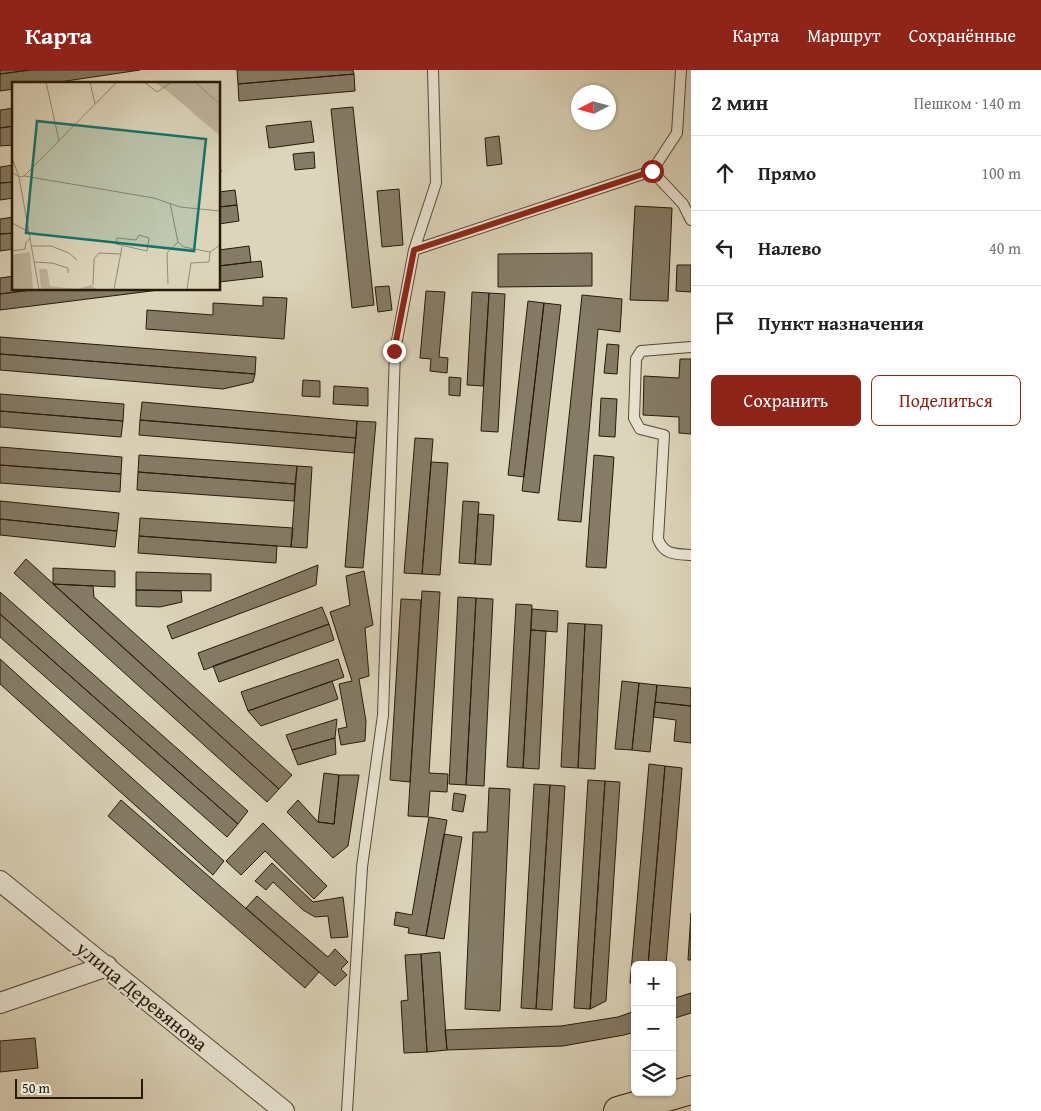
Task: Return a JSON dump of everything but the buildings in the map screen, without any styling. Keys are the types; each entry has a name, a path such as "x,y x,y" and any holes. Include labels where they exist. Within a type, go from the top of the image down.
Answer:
{"main road":[{"path":"618,1111 683,1097"}],"street":[{"name":"улица Деревянова","path":"0,881 284,1111"},
{"path":"0,1003 107,966"}],"lane":[{"path":"346,1111 362,866 383,715 394,351 414,250 436,183 433,70"},
{"path":"414,250 652,171 677,133 681,70"},
{"path":"652,171 683,204 691,220"},
{"path":"691,347 641,351 636,359 634,418 640,429 664,434 658,539 661,547 669,553 691,555"}],"route":[{"path":"394,351 414,250 652,171"}]}
